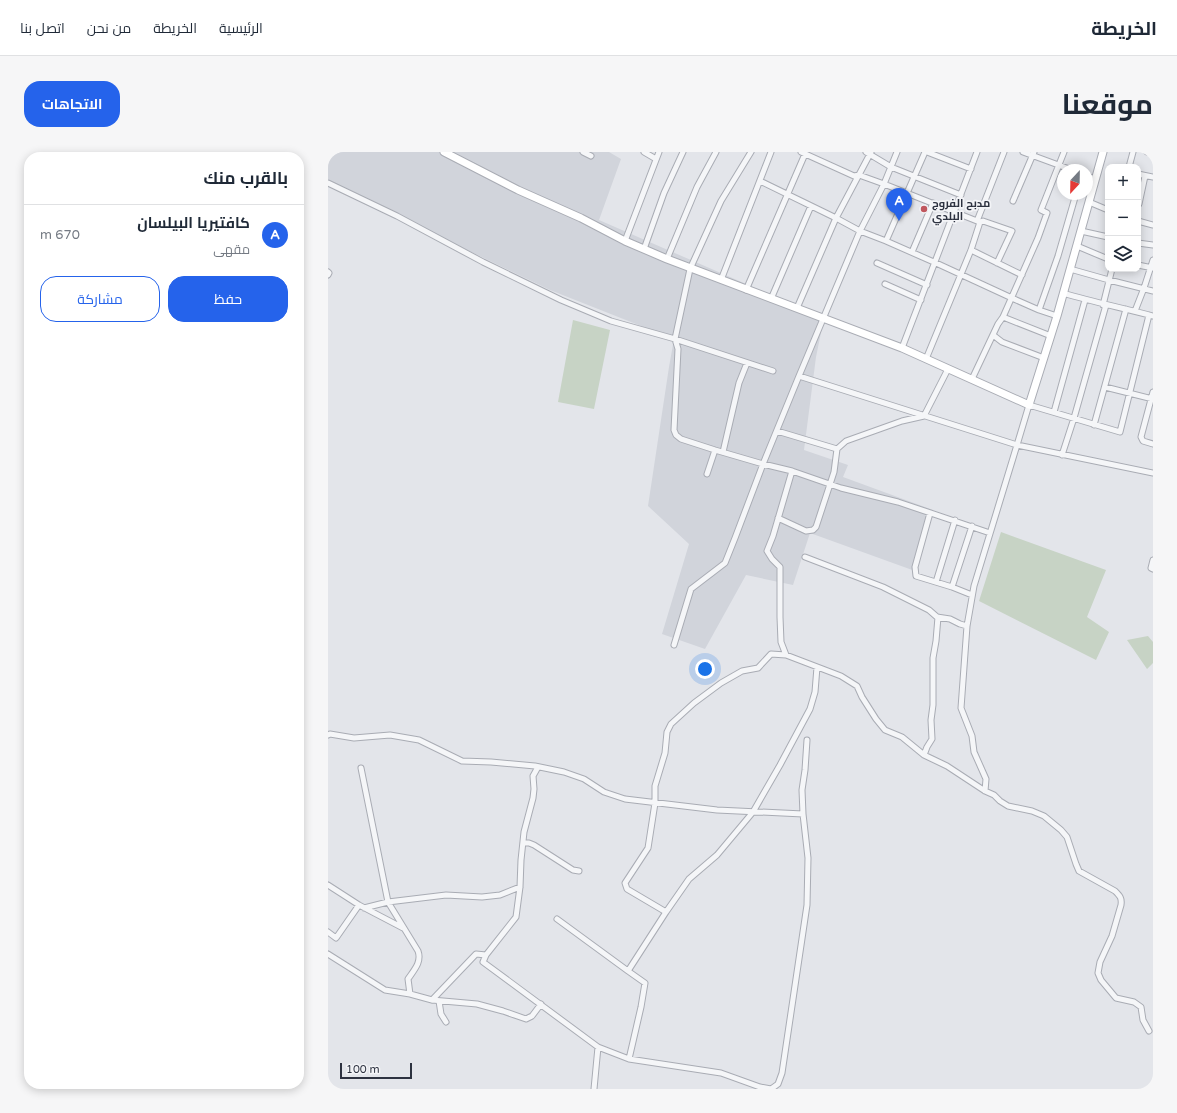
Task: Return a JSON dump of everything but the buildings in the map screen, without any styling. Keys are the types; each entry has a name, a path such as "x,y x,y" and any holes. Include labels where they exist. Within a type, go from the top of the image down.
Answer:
{"street":[{"path":"444,152 518,190 581,218 625,241 690,269 902,348 1029,405 1120,432 1151,315 1104,305 1063,293"},
{"path":"583,152 591,156"},
{"path":"644,152 656,159"},
{"path":"625,241 659,152"},
{"path":"644,249 664,193 683,152"},
{"path":"667,259 697,187 716,152"},
{"path":"751,152 721,201 690,269 675,339 678,349 674,430 676,435 685,440 715,450 792,471 841,488 898,502 990,532"},
{"path":"721,280 771,152"},
{"path":"674,646 691,589 725,563 763,464 860,231 884,184 897,152"},
{"path":"886,241 926,152 971,169"},
{"path":"902,348 936,263 977,152"},
{"path":"926,359 971,250 979,221 1004,152"},
{"path":"1023,152 1033,154 1057,165"},
{"path":"1058,164 1064,152"},
{"path":"985,791 986,779 974,752 972,736 961,708 967,626 972,595 1057,316 1102,152"},
{"path":"1130,164 1133,152"},
{"path":"1147,152 1153,154"},
{"path":"746,290 788,194 803,153 854,176 859,175 979,221 983,220 1012,231 997,263"},
{"path":"797,308 836,218 869,153 891,167 961,195"},
{"path":"1013,201 1033,154"},
{"path":"972,379 1003,317 1038,238 1047,213 1041,210 1057,168"},
{"path":"1141,175 1153,178"},
{"path":"1140,200 1145,176"},
{"path":"760,181 860,231 912,252 1011,298 1057,316"},
{"path":"328,183 397,216 483,262 561,300 612,321 675,339 773,371"},
{"path":"1039,310 1058,256 1074,200"},
{"path":"1088,202 1105,209"},
{"path":"912,252 933,203"},
{"path":"771,299 811,206"},
{"path":"1141,222 1153,224"},
{"path":"1081,231 1105,236"},
{"path":"1141,243 1153,245"},
{"path":"1077,246 1105,257"},
{"path":"971,250 1022,275"},
{"path":"1135,311 1152,268 1153,260"},
{"path":"877,263 927,285"},
{"path":"1141,266 1152,268"},
{"path":"1070,269 1153,291"},
{"path":"1062,455 1074,418 1111,272"},
{"path":"885,284 921,300"},
{"path":"1054,412 1085,300"},
{"path":"1094,424 1126,309"},
{"path":"1003,317 1051,336"},
{"path":"993,335 1002,342 1044,358"},
{"path":"723,452 739,383 748,363"},
{"path":"924,416 948,369"},
{"path":"800,376 1017,445 1153,473"},
{"path":"1105,386 1152,399"},
{"path":"1153,392 1141,437 1143,441 1153,444"},
{"path":"778,518 806,531 813,530 816,527 834,472 837,449 846,441 902,421 924,416"},
{"path":"777,431 837,449"},
{"path":"707,474 715,450"},
{"path":"786,655 781,642 780,567 767,551 773,536 792,471"},
{"path":"930,513 915,567 916,576 972,595"},
{"path":"936,582 955,520"},
{"path":"952,587 972,526"},
{"path":"805,557 883,587 929,610 938,617 950,619 967,626"},
{"path":"1153,560 1153,569"},
{"path":"924,755 932,739 931,720 933,705 933,658 938,617"},
{"path":"666,912 627,889 625,882 648,848 655,803 655,786 665,753 667,732 671,724 694,703 721,683 742,671 758,668 771,654 786,655 842,676 857,686 876,719 885,730 902,737 924,755 947,766 985,791 994,795 1008,806 1032,811 1044,816 1061,830 1067,837 1079,871 1115,891 1120,896 1121,905 1112,936 1100,962 1098,973 1101,980 1116,998 1134,1002 1141,1007 1144,1023 1149,1031"},
{"path":"628,971 689,879 717,855 753,812 810,709 815,692 816,667"},
{"path":"328,735 330,734 354,738 390,735 418,740 462,762 491,762 538,767 564,772 584,780 604,792 625,799 717,810 803,814"},
{"path":"538,767 533,776 533,798 524,832 516,917 486,955 483,962 598,1047 630,1059 721,1073 760,1087 771,1088 778,1084 782,1073 808,905 808,858 802,790 807,740"},
{"path":"361,768 388,902 419,955 419,962 408,979 410,994"},
{"path":"523,843 534,845 573,870 579,871"},
{"path":"328,885 364,908 404,928"},
{"path":"364,908 388,902 446,895 482,897 500,895 520,887"},
{"path":"328,932 336,938 359,905"},
{"path":"557,919 645,983 630,1059"},
{"path":"328,954 385,990 410,994 432,1000 477,1004 526,1019 532,1016 541,1004"},
{"path":"432,1000 476,954 486,955"},
{"path":"439,1001 441,1014 446,1022"},
{"path":"594,1089 598,1047"}],"shaded area":[{"path":"328,152 609,152 621,159 599,220 824,318 816,357 804,450 848,465 843,477 933,510 915,571 810,533 793,585 746,575 705,649 662,634 689,544 648,506 674,339 550,290 328,184"}],"green space":[{"path":"573,320 610,330 594,409 558,402"},
{"path":"1001,532 1106,570 1087,617 1109,632 1096,660 979,601"},
{"path":"1148,636 1153,642 1153,663 1147,669 1127,640"}],"place":[{"name":"مدبح الفروج البلدي","path":"924,209"},
{"name":"كافتيريا البيلسان","path":"899,221"}]}
